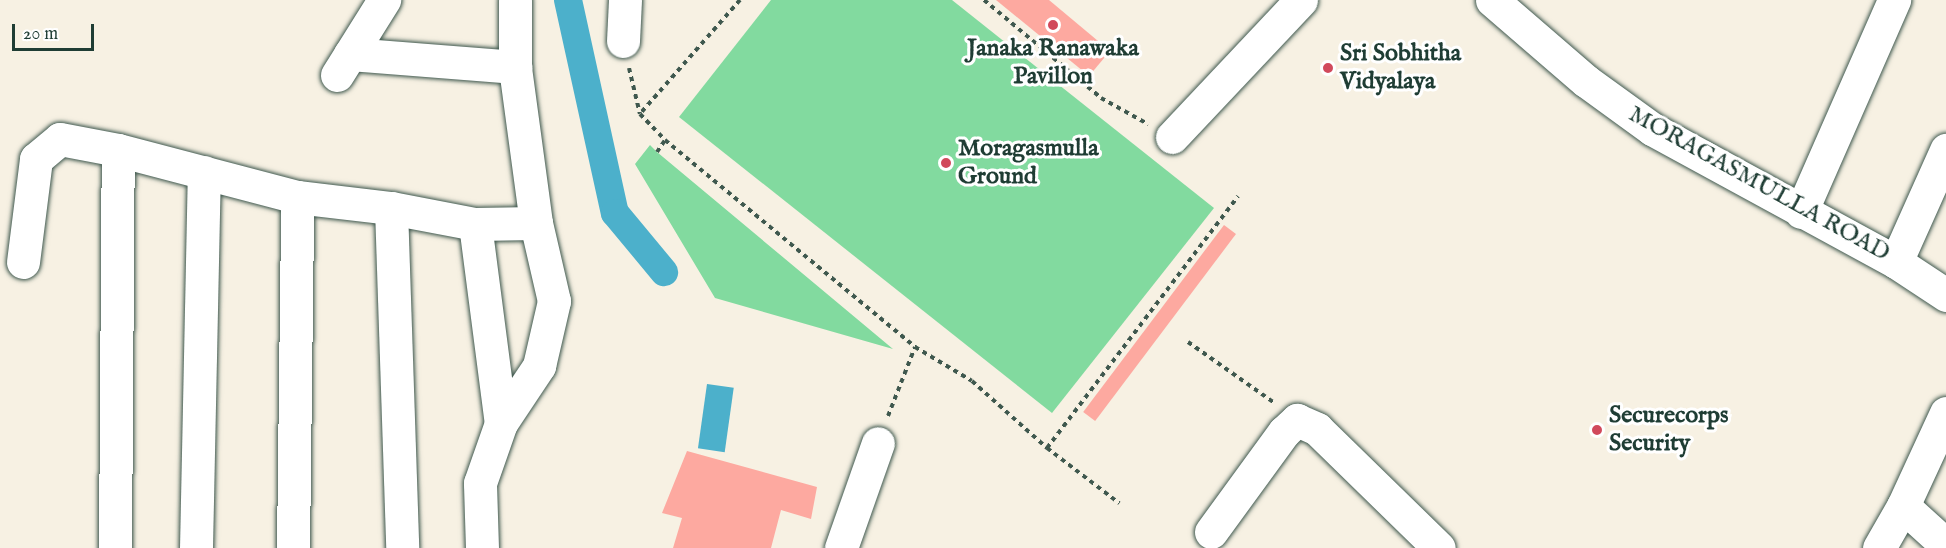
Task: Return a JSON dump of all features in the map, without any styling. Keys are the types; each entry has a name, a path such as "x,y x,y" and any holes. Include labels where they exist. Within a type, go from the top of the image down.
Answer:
{"street":[{"path":"384,0 344,64 516,67"},
{"path":"482,548 480,483 501,423 539,366 554,301 536,223 516,67 515,0"},
{"path":"623,41 625,0"},
{"path":"1172,137 1302,0"},
{"name":"MORAGASMULLA ROAD","path":"1492,0 1586,81 1652,129 1896,262 1946,295"},
{"path":"1801,212 1894,0"},
{"path":"23,262 36,159 60,139 118,150 297,197 391,208 475,224 536,223"},
{"path":"116,548 118,150"},
{"path":"1896,262 1946,150"},
{"path":"196,548 204,172"},
{"path":"293,548 297,197"},
{"path":"391,208 402,548"},
{"path":"475,224 501,423"},
{"path":"1879,548 1903,506 1946,413"},
{"path":"1211,532 1284,432 1297,420 1317,429 1439,548"},
{"path":"841,548 878,443"},
{"path":"1903,506 1946,545"}],"path":[{"path":"640,114 740,0"},
{"path":"984,0 1101,98 1172,137"},
{"path":"623,41 640,114 665,140 915,347 972,381 1047,448 1119,503"},
{"path":"657,152 665,140"},
{"path":"1047,448 1238,196"},
{"path":"1188,342 1297,420"},
{"path":"878,443 915,347"}],"green space":[{"name":"Moragasmulla Ground","path":"771,0 952,0 1214,208 1052,413 679,117"},
{"path":"650,145 893,349 715,298 635,164"}],"water":[{"path":"707,384 734,388 725,452 698,448"}],"building":[{"name":"Janaka Ranawaka Pavillon","path":"996,0 1049,0 1110,51 1089,76"},
{"path":"1224,225 1236,234 1095,421 1083,412"},
{"path":"687,451 817,487 811,519 781,510 771,548 673,548 682,518 662,513"}],"waterway":[{"path":"568,0 615,213 664,272"}],"place":[{"name":"Janaka Ranawaka Pavillon","path":"1053,25"},
{"name":"Sri Sobhitha Vidyalaya","path":"1328,68"},
{"name":"Moragasmulla Ground","path":"946,163"},
{"name":"Securecorps Security","path":"1597,430"}]}
